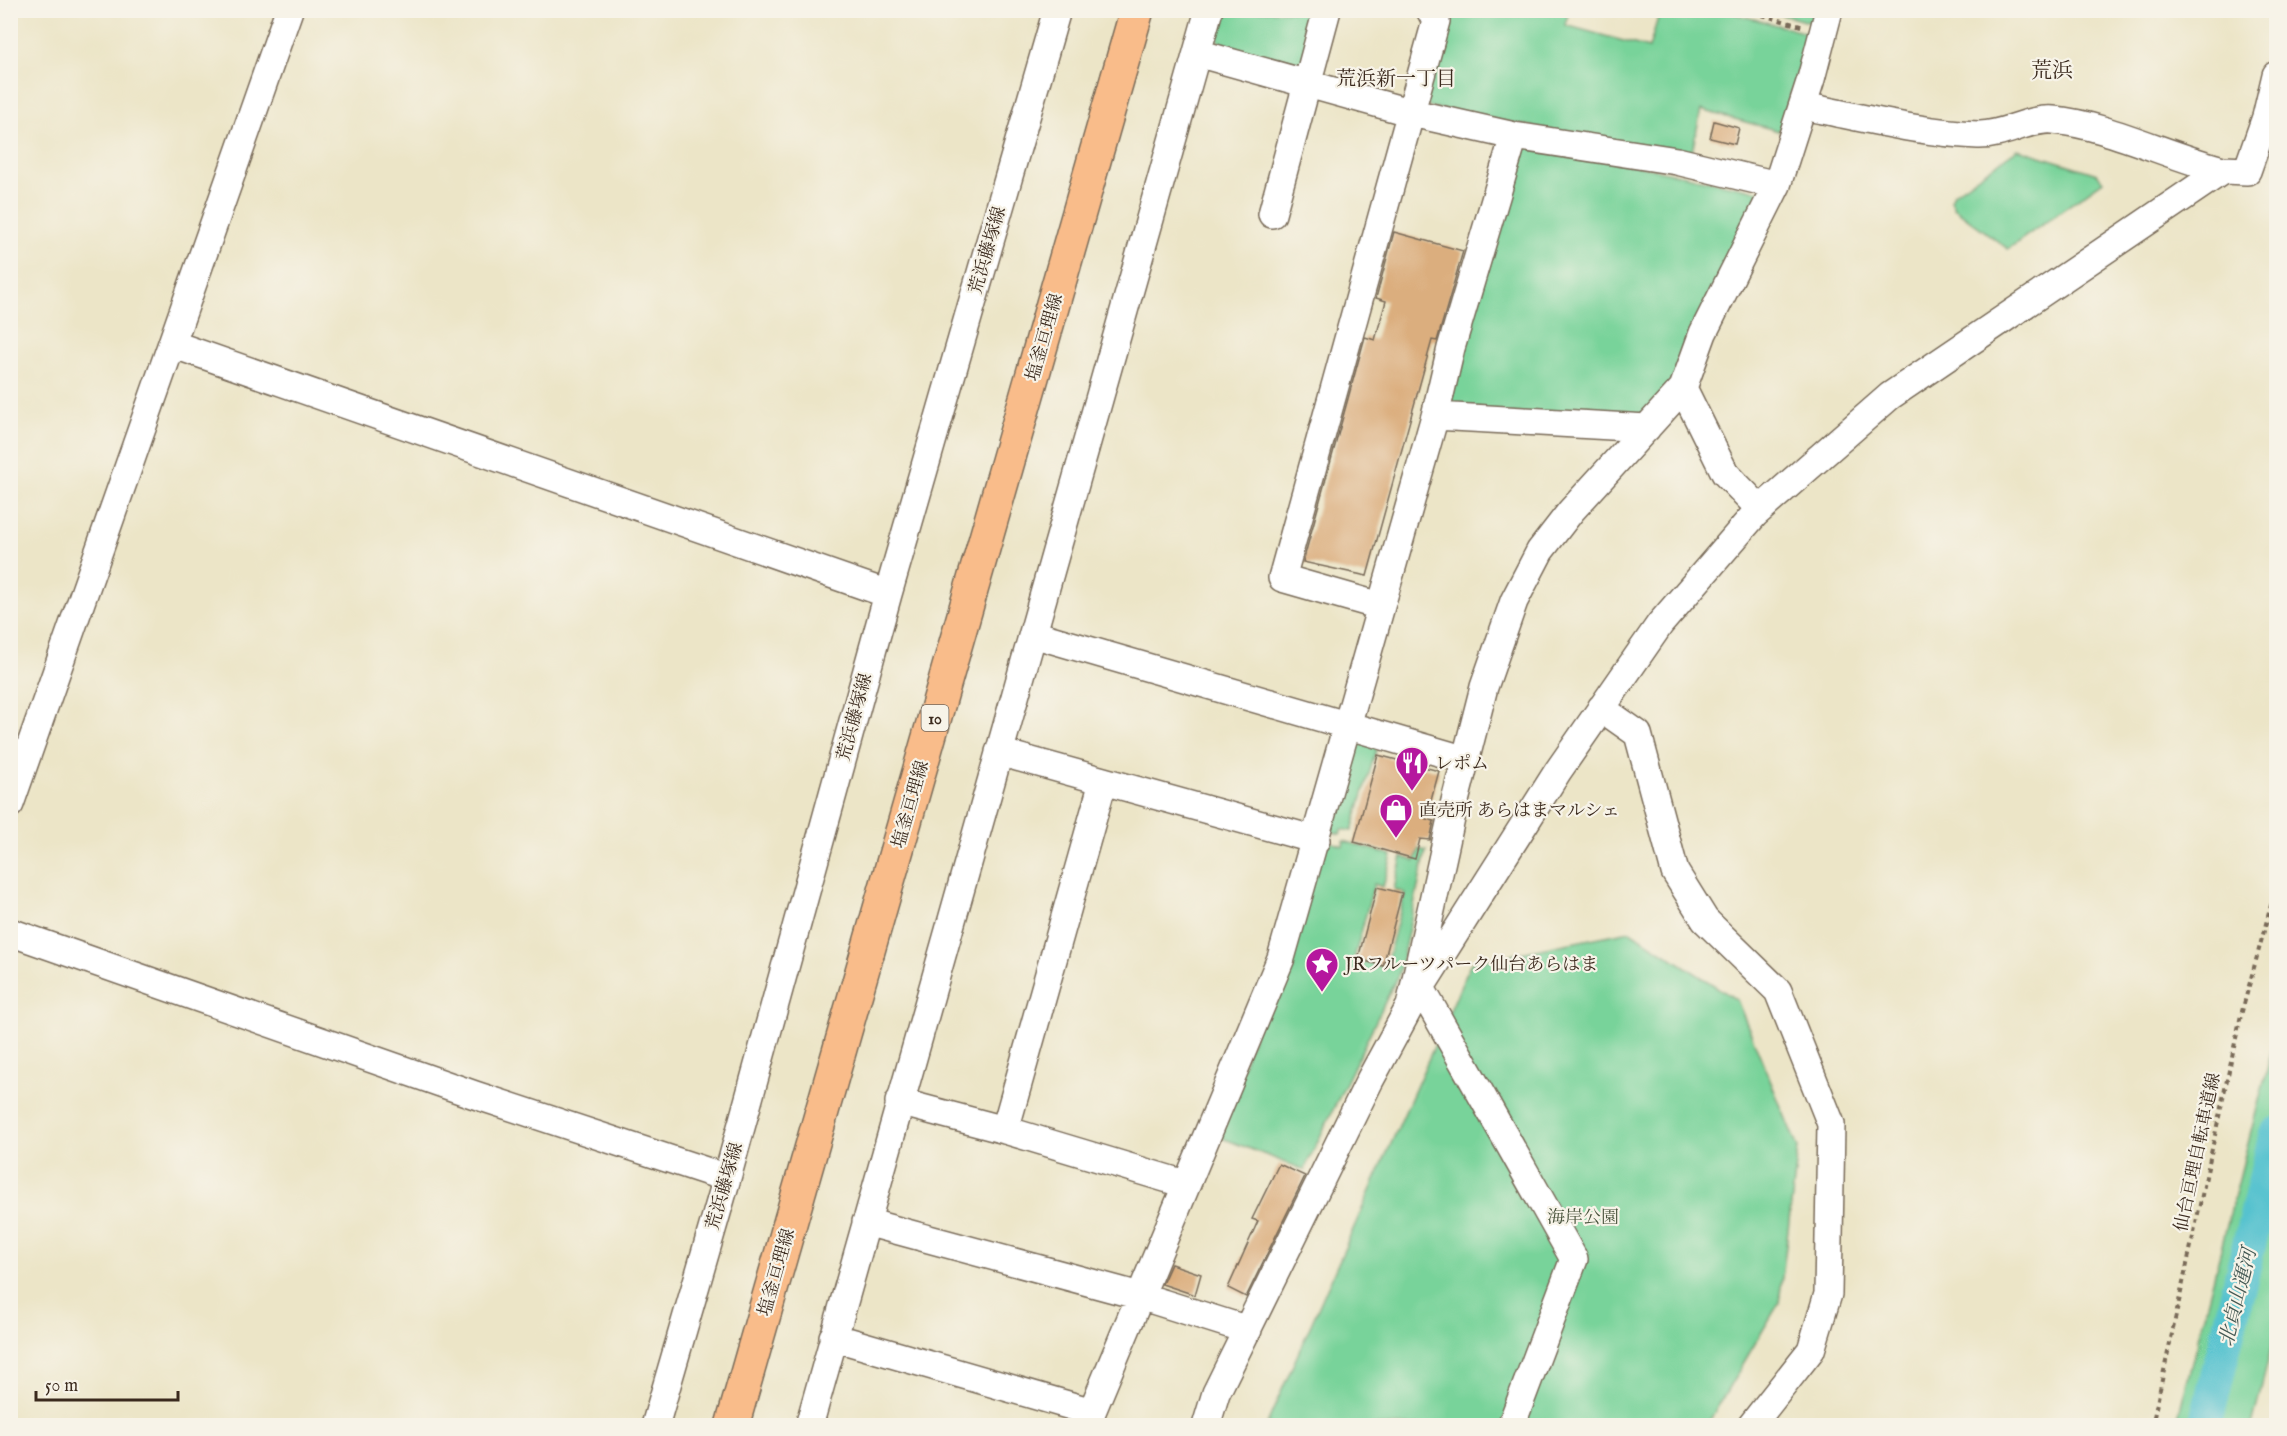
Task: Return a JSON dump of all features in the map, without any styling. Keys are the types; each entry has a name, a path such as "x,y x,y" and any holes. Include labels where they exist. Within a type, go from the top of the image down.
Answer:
{"main road":[{"name":"塩釜亘理線","path":"732,1425 1137,10"}],"street":[{"path":"10,804 289,10"},
{"path":"810,1425 899,1102 1209,10"},
{"path":"1272,214 1327,10"},
{"path":"1380,606 1282,578 1436,21 1430,10"},
{"name":"荒浜藤塚線","path":"655,1425 727,1178 888,594 1056,11"},
{"path":"1511,1425 1574,1259 1415,997 1466,760 1500,637 1540,551 1571,511 1683,388 1704,333 1777,184 1803,106 1821,20"},
{"path":"1197,53 1412,113 1514,135 1677,161 1777,184"},
{"path":"1803,106 1906,126 1979,135 1998,134 2037,122 2053,120 2096,130 2223,170 2247,171 2266,117 2277,75"},
{"path":"834,1336 1089,1419 1281,958 1436,416 1451,348 1514,135"},
{"path":"1206,1425 1216,1393 1370,1080 1415,997 1601,708 1660,624 1760,509 1890,396 2223,170"},
{"path":"172,344 888,594"},
{"path":"1683,388 1725,473 1760,509"},
{"path":"1436,416 1647,428"},
{"path":"1033,634 1466,760"},
{"path":"1601,708 1638,734 1675,872 1706,920 1778,991 1831,1124 1828,1293 1811,1350 1751,1425"},
{"path":"999,752 1316,840"},
{"path":"1005,1130 1103,782"},
{"path":"10,932 475,1095 727,1178"},
{"path":"899,1102 1005,1130 1185,1184"},
{"path":"866,1222 1140,1296 1248,1330"}],"path":[{"path":"1745,10 1821,20"},
{"name":"仙台亘理自転車道線","path":"2152,1425 2241,1015 2277,887"}],"green space":[{"path":"1223,11 1318,11 1304,61 1292,68 1221,47 1216,35"},
{"path":"1438,11 1569,11 1565,25 1649,48 1660,11 1724,11 1810,34 1779,131 1701,110 1691,157 1430,107 1422,96"},
{"path":"1766,11 1815,11 1813,23"},
{"path":"1524,142 1762,192 1680,375 1649,413 1606,417 1450,411 1441,400"},
{"path":"2018,149 2097,174 2103,181 2008,249 1954,208 1951,200 1954,193"},
{"path":"1363,740 1378,744 1352,831 1342,829 1340,834 1327,830 1355,744"},
{"path":"1325,840 1343,846 1344,841 1392,855 1383,887 1374,884 1354,959 1385,968 1405,893 1394,889 1402,857 1415,861 1419,849 1426,851 1399,973 1304,1170 1217,1136"},
{"name":"海岸公園","path":"1630,931 1737,1000 1798,1148 1779,1303 1707,1425 1266,1426 1471,963"},
{"path":"2276,1034 2276,1329 2252,1425 2176,1425"}],"building":[{"path":"1714,121 1739,128 1735,144 1710,138"},
{"path":"1394,232 1463,251 1437,341 1432,340 1367,576 1303,562 1365,337 1375,340 1386,301 1376,298"},
{"path":"1378,755 1439,771 1426,819 1434,821 1430,840 1420,839 1415,859 1354,842"},
{"path":"1377,887 1402,893 1383,966 1358,959"},
{"path":"1279,1164 1305,1176 1246,1297 1228,1288 1258,1221 1252,1219"},
{"path":"1171,1264 1201,1274 1195,1295 1162,1284"}],"waterway":[{"name":"北貞山運河","path":"2205,1426 2276,1134"}],"place":[{"name":"レポム","path":"1412,792"},
{"name":"直売所 あらはまマルシェ","path":"1396,839"},
{"name":"JRフルーツパーク仙台あらはま","path":"1322,993"}],"district":[{"name":"荒浜","path":"2052,70"},
{"name":"荒浜新一丁目","path":"1396,78"}]}
